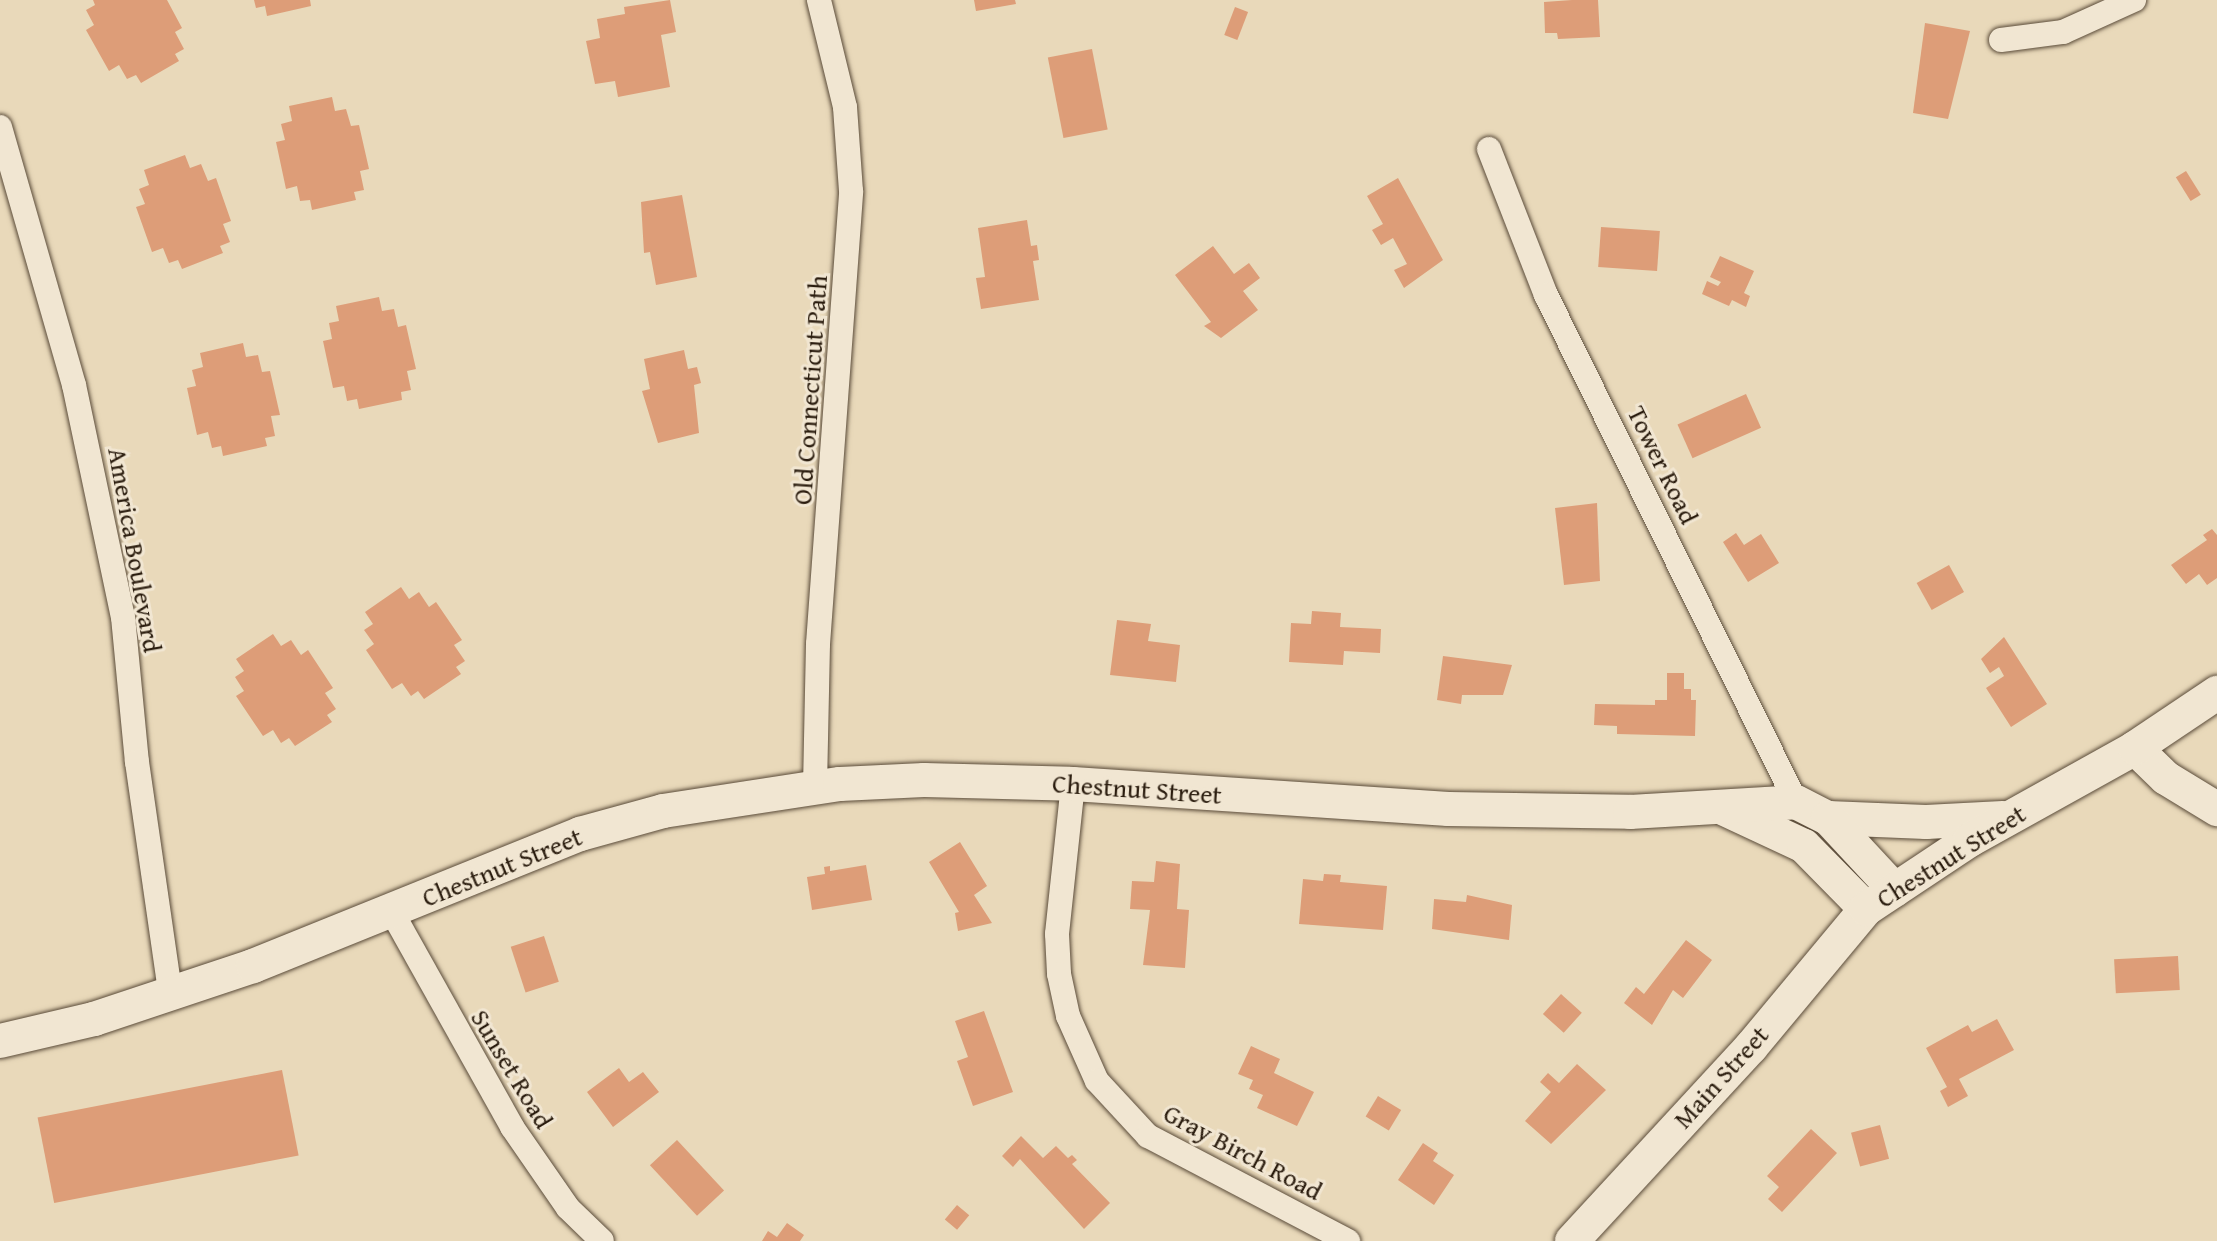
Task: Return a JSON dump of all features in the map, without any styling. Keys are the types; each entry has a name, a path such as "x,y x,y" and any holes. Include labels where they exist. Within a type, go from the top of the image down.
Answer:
{"main road":[{"name":"Chestnut Street","path":"0,1041 94,1019 170,992 392,912 580,834 663,811 815,787 924,780 1073,784 1448,809 1722,808 1804,846 1866,909 2012,818 2135,748 2217,693"},
{"path":"2135,748 2166,778 2217,809"},
{"path":"1722,808 1796,802 1828,818 1895,890"},
{"path":"1828,818 1926,822 2012,818"},
{"name":"Main Street","path":"1572,1241 1751,1047 1866,909"}],"street":[{"name":"Old Connecticut Path","path":"815,787 818,644 851,191 845,107 819,0"},
{"path":"2001,40 2063,32 2134,0"},
{"name":"America Boulevard","path":"0,127 74,385 120,602 170,992"},
{"name":"Tower Road","path":"1489,149 1546,295 1796,802"},
{"name":"Gray Birch Road","path":"1073,784 1057,934 1059,974 1068,1016 1097,1081 1148,1136 1348,1241"},
{"name":"Sunset Road","path":"392,912 512,1127 568,1208 602,1241"}],"building":[{"path":"93,0 167,0 182,28 175,32 184,49 175,54 179,61 141,83 136,75 127,79 119,65 109,71 86,30 94,25 86,10 95,5"},
{"path":"254,0 310,0 311,6 267,16 265,6 256,8"},
{"path":"670,0 676,32 661,35 670,87 618,97 615,81 595,84 586,41 600,38 597,19 625,14 624,7"},
{"path":"974,0 1015,0 1016,4 976,11"},
{"path":"1598,0 1600,37 1558,39 1557,33 1545,33 1544,2"},
{"path":"1235,7 1248,12 1237,40 1224,35"},
{"path":"1925,23 1970,31 1948,119 1913,113"},
{"path":"1092,49 1108,129 1063,138 1048,58"},
{"path":"332,97 335,111 346,109 351,126 359,125 369,169 360,171 364,190 354,192 356,200 312,210 310,200 300,201 297,186 286,189 276,142 285,140 281,124 292,121 289,106"},
{"path":"185,155 190,168 201,164 208,181 216,178 231,221 223,224 230,242 220,246 223,253 182,269 178,260 169,263 163,248 152,252 136,207 145,204 139,189 149,185 144,170"},
{"path":"2186,171 2201,195 2191,201 2176,177"},
{"path":"1398,178 1443,260 1404,288 1394,270 1407,264 1393,238 1381,245 1372,230 1383,224 1367,196"},
{"path":"682,195 697,277 656,285 650,252 644,253 641,202"},
{"path":"1027,220 1031,246 1037,245 1039,260 1033,261 1039,300 981,309 976,278 985,277 978,228"},
{"path":"1601,227 1660,231 1657,271 1598,267"},
{"path":"1213,246 1234,274 1249,263 1260,278 1243,291 1258,310 1221,338 1204,326 1211,322 1175,275"},
{"path":"1720,256 1754,271 1744,293 1750,296 1746,307 1732,300 1729,306 1702,294 1707,281 1718,286 1721,282 1710,277"},
{"path":"379,297 382,311 394,309 398,327 406,325 416,369 407,371 411,390 401,392 402,400 359,409 357,399 347,401 344,386 333,388 323,341 332,339 329,323 339,321 336,306"},
{"path":"243,343 246,357 258,355 262,372 270,371 280,415 271,416 275,436 265,438 267,446 223,456 221,446 212,448 208,432 197,435 187,388 196,386 192,370 203,367 200,353"},
{"path":"684,350 688,369 697,367 701,383 694,385 699,433 658,443 642,391 650,389 644,359"},
{"path":"1746,394 1761,428 1693,458 1677,425"},
{"path":"1597,503 1600,581 1564,585 1555,508"},
{"path":"2212,529 2217,535 2217,578 2207,585 2199,574 2186,584 2171,565 2207,540 2203,535"},
{"path":"1736,533 1744,545 1761,534 1779,563 1748,582 1723,542"},
{"path":"1949,565 1964,592 1932,610 1917,583"},
{"path":"401,587 409,599 419,592 429,607 436,602 462,640 454,645 465,661 456,667 461,674 424,699 418,691 411,696 402,683 392,689 366,650 374,644 364,630 373,624 365,612"},
{"path":"1312,611 1341,613 1340,627 1381,629 1380,653 1344,651 1343,665 1289,662 1291,623 1311,624"},
{"path":"1117,620 1151,624 1148,641 1180,645 1176,682 1110,675"},
{"path":"273,634 281,646 291,640 301,655 308,650 333,688 325,693 336,709 327,715 332,722 295,746 289,738 281,743 273,730 263,736 236,696 244,691 235,677 244,671 236,659"},
{"path":"2004,637 2047,704 2011,727 1986,688 2004,676 1999,667 1990,673 1981,659"},
{"path":"1443,656 1512,665 1503,695 1462,695 1461,704 1437,700"},
{"path":"1667,673 1684,673 1684,689 1691,689 1691,700 1696,700 1695,736 1617,734 1617,726 1594,725 1595,704 1655,705 1655,700 1667,700"},
{"path":"960,842 987,886 974,895 992,923 958,931 955,913 959,912 929,862"},
{"path":"1156,861 1180,864 1177,909 1189,910 1185,968 1143,965 1150,910 1130,909 1132,881 1154,882"},
{"path":"866,865 872,900 812,910 807,877 825,874 824,867 830,866 830,871"},
{"path":"1324,874 1341,875 1340,882 1387,886 1383,930 1299,924 1303,879 1323,881"},
{"path":"1467,895 1512,905 1509,940 1432,929 1434,899 1466,902"},
{"path":"544,936 559,982 526,992 511,947"},
{"path":"1686,940 1712,960 1683,998 1673,990 1652,1025 1624,1003 1636,987 1644,994"},
{"path":"2178,956 2180,990 2116,993 2114,959"},
{"path":"1561,994 1582,1013 1564,1033 1543,1014"},
{"path":"984,1011 1013,1092 973,1106 957,1061 968,1057 955,1021"},
{"path":"1997,1019 2014,1050 1959,1079 1968,1096 1948,1107 1940,1091 1947,1087 1926,1048 1968,1025 1972,1032"},
{"path":"1251,1046 1280,1059 1274,1073 1314,1092 1297,1126 1257,1108 1263,1095 1249,1089 1253,1080 1238,1074"},
{"path":"1577,1064 1606,1090 1551,1144 1525,1121 1551,1092 1540,1082 1548,1073 1559,1083"},
{"path":"619,1068 629,1082 643,1072 659,1092 613,1127 587,1092"},
{"path":"282,1070 299,1155 54,1203 38,1118"},
{"path":"1378,1096 1401,1110 1389,1130 1366,1117"},
{"path":"1880,1125 1889,1159 1860,1167 1851,1133"},
{"path":"1811,1129 1837,1153 1782,1212 1768,1199 1779,1187 1767,1176"},
{"path":"1021,1136 1043,1158 1056,1146 1068,1158 1072,1155 1077,1160 1072,1164 1110,1203 1084,1229 1020,1159 1013,1167 1002,1156"},
{"path":"677,1140 724,1190 697,1216 650,1165"},
{"path":"1423,1143 1438,1153 1433,1161 1454,1175 1434,1205 1398,1180"},
{"path":"957,1205 969,1215 957,1230 945,1220"},
{"path":"787,1223 804,1235 800,1241 762,1241 768,1231 777,1237"}]}
